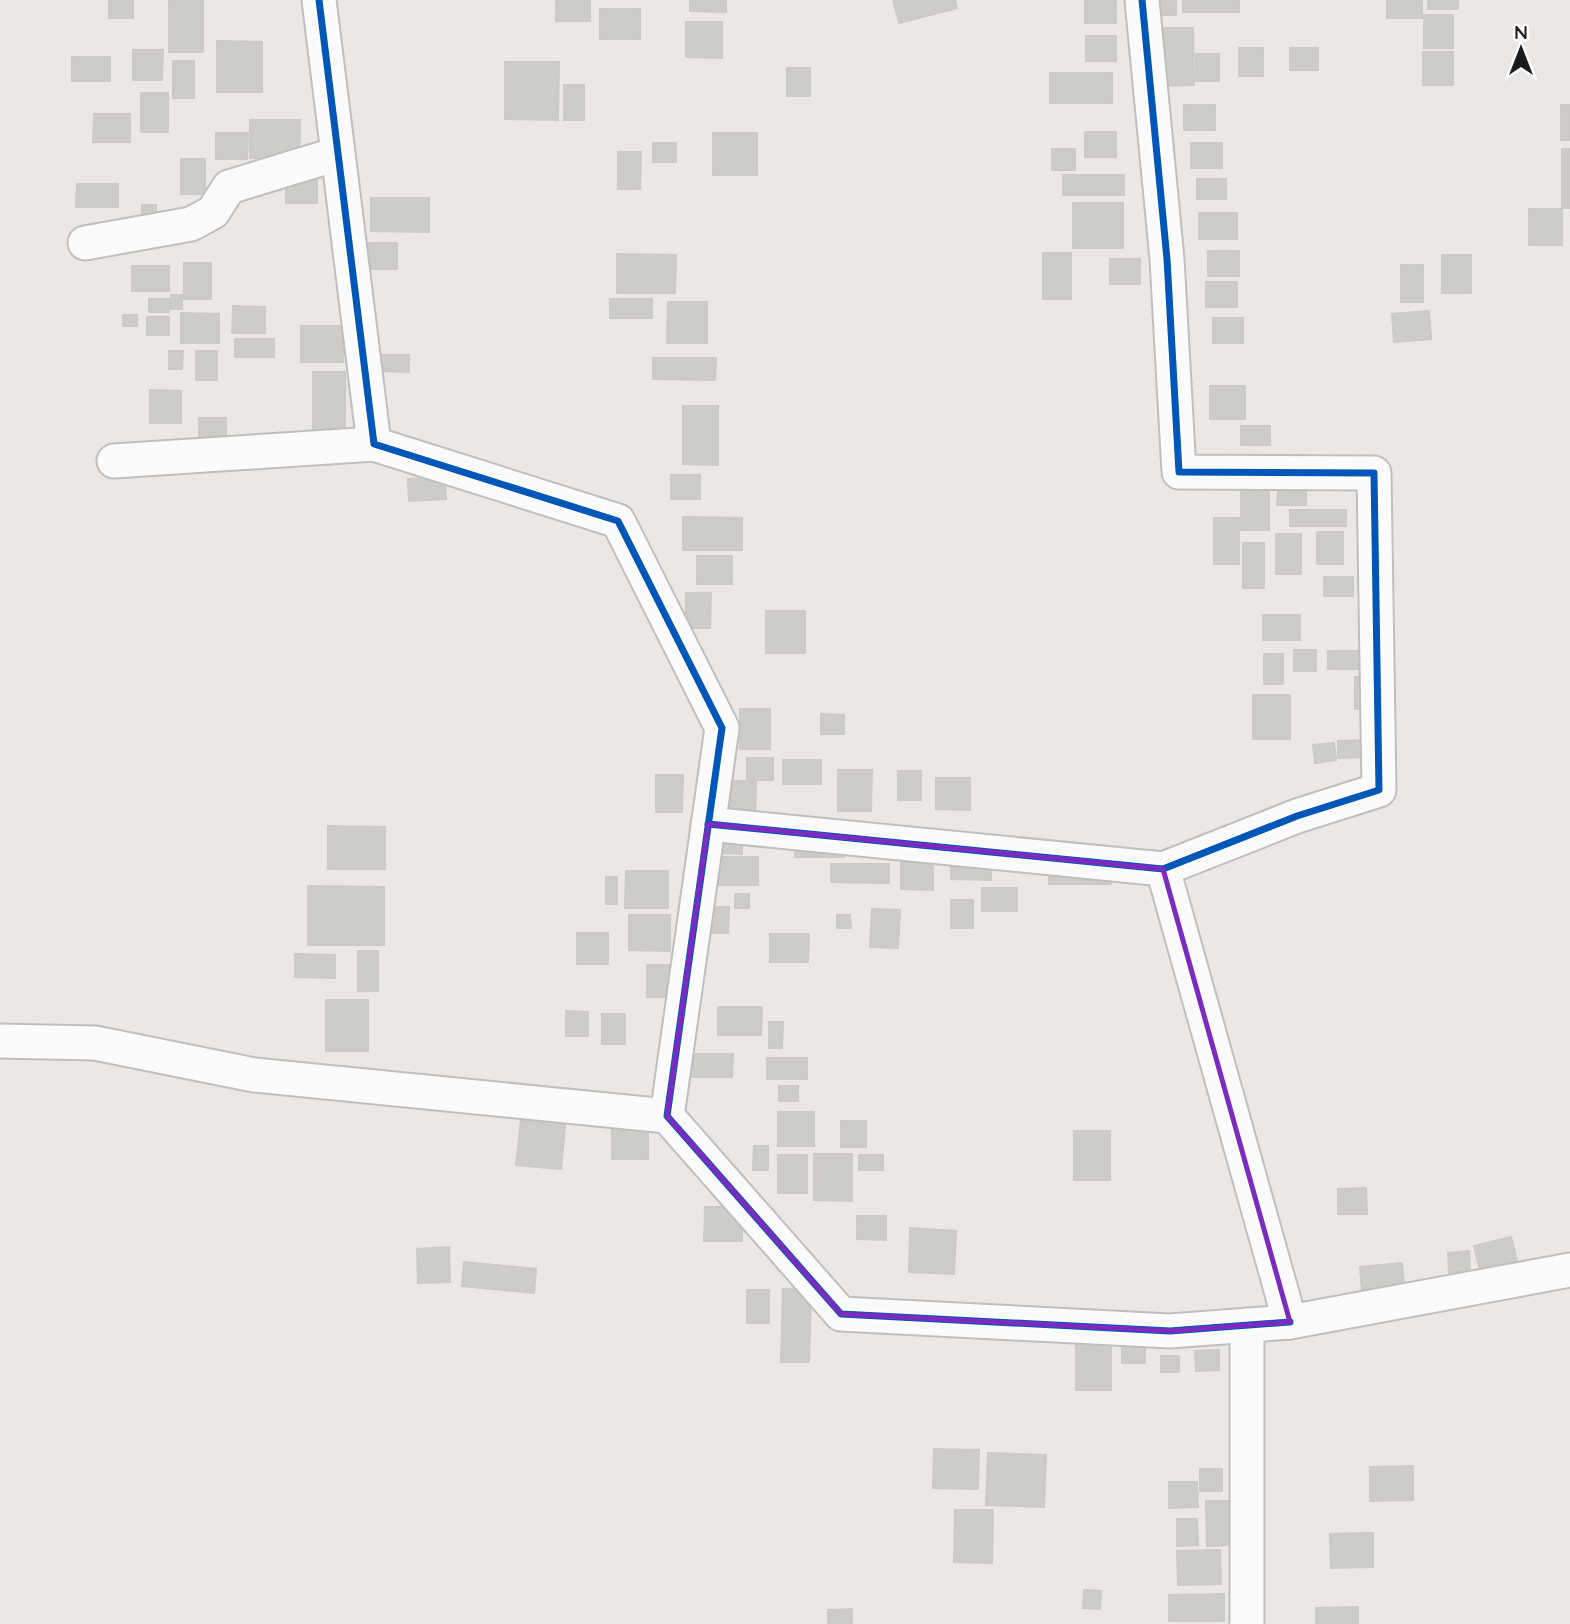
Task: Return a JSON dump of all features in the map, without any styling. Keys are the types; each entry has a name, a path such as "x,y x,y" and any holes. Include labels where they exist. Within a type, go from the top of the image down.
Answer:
{"street":[{"path":"319,0 374,444"},
{"path":"708,824 1163,869 1297,816 1379,790 1374,473 1179,472 1167,259 1142,0"},
{"path":"85,243 191,224 213,212 229,187 337,154"},
{"path":"114,461 374,444 618,521 722,728 667,1116"},
{"path":"1163,869 1290,1322"},
{"path":"0,1041 95,1043 254,1075 667,1116 841,1314 1170,1331 1290,1322 1570,1270"},
{"path":"1247,1325 1248,1624"}],"highlighted area":[{"path":"708,824 1163,869 1290,1322 1170,1331 841,1314 667,1116"}],"building":[{"path":"109,0 133,0 133,18 109,18"},
{"path":"169,0 203,0 203,52 169,52"},
{"path":"556,0 590,0 590,21 556,21"},
{"path":"690,0 726,0 726,12 690,11"},
{"path":"893,0 955,0 957,8 899,23"},
{"path":"1085,0 1116,0 1116,23 1085,23"},
{"path":"1149,0 1176,0 1176,15 1149,15"},
{"path":"1183,0 1239,0 1239,12 1183,12"},
{"path":"1387,0 1422,0 1422,18 1387,18"},
{"path":"1428,0 1458,0 1458,9 1428,9"},
{"path":"600,9 640,9 640,39 600,39"},
{"path":"1424,15 1453,15 1453,48 1424,48"},
{"path":"686,22 722,22 722,58 686,57"},
{"path":"1152,28 1193,28 1194,85 1153,86"},
{"path":"1086,36 1116,36 1116,61 1086,61"},
{"path":"217,41 262,42 262,92 217,92"},
{"path":"1239,48 1263,48 1263,76 1239,76"},
{"path":"1290,48 1318,48 1318,70 1290,70"},
{"path":"133,50 163,50 162,80 133,80"},
{"path":"1423,52 1453,52 1453,85 1423,85"},
{"path":"1196,54 1219,54 1219,81 1196,81"},
{"path":"72,57 110,57 110,81 72,81"},
{"path":"173,61 194,61 194,98 173,98"},
{"path":"505,62 559,62 558,120 505,119"},
{"path":"787,68 810,68 810,96 787,96"},
{"path":"1050,73 1112,73 1112,103 1050,103"},
{"path":"564,85 584,85 584,120 564,120"},
{"path":"141,93 168,93 168,132 141,132"},
{"path":"1184,105 1215,105 1215,130 1184,130"},
{"path":"1561,105 1570,105 1570,140 1561,140"},
{"path":"94,114 130,114 130,142 93,142"},
{"path":"250,120 300,120 299,159 250,158"},
{"path":"1085,132 1116,132 1116,157 1085,157"},
{"path":"216,133 248,133 247,159 216,159"},
{"path":"713,133 757,133 757,175 713,175"},
{"path":"653,143 676,143 676,162 653,162"},
{"path":"1191,143 1222,143 1222,168 1191,168"},
{"path":"1052,149 1075,149 1075,170 1052,170"},
{"path":"1562,149 1570,149 1570,208 1562,208"},
{"path":"618,152 641,152 640,189 618,189"},
{"path":"181,159 205,159 205,194 181,194"},
{"path":"1063,175 1124,175 1124,195 1063,195"},
{"path":"286,178 317,178 317,203 286,203"},
{"path":"1197,179 1226,179 1226,199 1197,199"},
{"path":"77,184 118,184 118,207 76,207"},
{"path":"371,198 429,198 429,232 371,231"},
{"path":"1073,203 1123,203 1123,248 1073,248"},
{"path":"142,205 156,205 156,216 142,216"},
{"path":"1529,209 1562,209 1562,245 1529,245"},
{"path":"1199,213 1237,213 1237,239 1199,239"},
{"path":"358,243 397,243 397,269 358,269"},
{"path":"1208,251 1239,251 1239,276 1208,276"},
{"path":"1043,253 1071,253 1071,299 1043,299"},
{"path":"617,254 676,255 675,293 617,293"},
{"path":"1442,255 1471,255 1471,293 1442,293"},
{"path":"1110,259 1140,259 1140,284 1110,284"},
{"path":"184,263 211,263 211,299 184,299"},
{"path":"1401,265 1423,265 1423,302 1401,302"},
{"path":"132,266 169,266 169,291 132,291"},
{"path":"1206,282 1237,282 1237,307 1206,307"},
{"path":"171,295 182,295 182,309 171,309"},
{"path":"149,299 169,299 169,312 149,312"},
{"path":"610,299 652,299 652,318 610,318"},
{"path":"668,302 707,302 707,343 667,343"},
{"path":"233,306 265,307 265,333 232,333"},
{"path":"1429,311 1431,339 1394,342 1392,314"},
{"path":"181,313 219,314 219,343 181,343"},
{"path":"123,315 137,315 137,326 123,326"},
{"path":"147,317 169,317 169,335 147,335"},
{"path":"1213,318 1243,318 1243,343 1213,343"},
{"path":"301,326 343,326 343,362 301,362"},
{"path":"235,339 274,339 274,357 235,357"},
{"path":"169,351 183,351 182,369 169,369"},
{"path":"196,351 217,351 217,380 196,380"},
{"path":"378,355 409,355 409,372 378,371"},
{"path":"653,358 716,358 715,380 653,379"},
{"path":"313,372 345,372 345,429 313,429"},
{"path":"1210,386 1245,386 1245,419 1210,419"},
{"path":"150,390 181,391 181,423 150,423"},
{"path":"683,406 718,406 718,465 683,464"},
{"path":"199,418 226,418 226,441 199,441"},
{"path":"1241,426 1270,426 1270,445 1241,445"},
{"path":"671,475 700,475 700,499 671,499"},
{"path":"1241,476 1269,476 1269,530 1241,530"},
{"path":"445,478 446,499 409,501 408,479"},
{"path":"1279,480 1306,480 1306,505 1277,505"},
{"path":"1290,510 1346,510 1346,526 1290,526"},
{"path":"683,517 742,518 742,550 683,550"},
{"path":"1214,518 1239,518 1239,564 1214,564"},
{"path":"1317,532 1343,532 1343,564 1317,564"},
{"path":"1276,534 1301,534 1301,574 1276,574"},
{"path":"1243,543 1264,543 1264,588 1243,588"},
{"path":"697,556 732,556 732,584 697,584"},
{"path":"1324,577 1353,577 1353,596 1324,596"},
{"path":"686,593 711,593 710,628 686,628"},
{"path":"766,611 805,611 805,653 766,653"},
{"path":"1263,615 1300,615 1300,640 1263,640"},
{"path":"1294,650 1316,650 1316,671 1294,671"},
{"path":"1328,651 1372,651 1372,669 1328,669"},
{"path":"1264,654 1283,654 1283,684 1264,684"},
{"path":"1355,677 1389,677 1389,709 1355,709"},
{"path":"1253,695 1290,695 1290,739 1253,739"},
{"path":"740,709 770,709 770,749 740,749"},
{"path":"821,714 844,715 844,734 821,734"},
{"path":"1371,740 1372,757 1338,758 1338,741"},
{"path":"1334,743 1336,760 1315,763 1313,745"},
{"path":"747,758 773,758 773,780 747,780"},
{"path":"783,760 821,760 821,784 783,784"},
{"path":"838,770 872,770 871,811 838,811"},
{"path":"898,771 921,771 921,800 898,800"},
{"path":"656,775 683,775 682,812 656,812"},
{"path":"936,778 970,778 970,810 936,809"},
{"path":"726,781 756,781 755,820 725,820"},
{"path":"328,826 385,827 385,869 328,869"},
{"path":"712,835 742,835 742,854 712,853"},
{"path":"796,838 844,838 844,857 795,857"},
{"path":"1049,854 1111,854 1111,884 1049,884"},
{"path":"719,857 758,857 758,885 719,885"},
{"path":"951,857 991,857 991,880 951,879"},
{"path":"901,862 933,862 933,890 901,889"},
{"path":"831,864 889,864 889,883 831,882"},
{"path":"626,871 668,871 668,908 625,908"},
{"path":"606,877 617,877 617,904 606,904"},
{"path":"308,886 384,887 384,945 308,945"},
{"path":"982,888 1017,888 1017,911 982,911"},
{"path":"735,894 749,894 749,908 735,908"},
{"path":"951,900 973,900 973,928 951,928"},
{"path":"709,907 729,907 728,933 709,933"},
{"path":"872,909 900,910 898,948 870,947"},
{"path":"629,915 670,915 670,951 629,950"},
{"path":"837,915 850,915 851,928 837,928"},
{"path":"577,933 608,933 608,964 577,964"},
{"path":"770,934 809,934 808,962 770,962"},
{"path":"358,951 378,951 378,991 358,991"},
{"path":"295,954 335,955 335,978 295,977"},
{"path":"647,965 669,965 669,997 647,997"},
{"path":"326,1000 368,1000 368,1051 326,1051"},
{"path":"718,1007 762,1007 761,1035 718,1035"},
{"path":"566,1011 588,1012 588,1036 566,1036"},
{"path":"602,1014 625,1014 625,1044 602,1044"},
{"path":"769,1022 783,1022 782,1048 769,1048"},
{"path":"689,1054 733,1054 732,1077 689,1077"},
{"path":"767,1058 807,1058 807,1079 767,1079"},
{"path":"779,1086 798,1086 798,1101 779,1101"},
{"path":"522,1111 566,1115 561,1169 516,1165"},
{"path":"778,1112 814,1112 814,1146 778,1146"},
{"path":"841,1121 866,1121 866,1147 841,1147"},
{"path":"612,1122 648,1122 648,1159 612,1159"},
{"path":"1074,1131 1110,1131 1110,1180 1074,1180"},
{"path":"754,1146 768,1146 768,1170 753,1170"},
{"path":"814,1154 852,1154 852,1201 814,1200"},
{"path":"778,1155 807,1155 807,1193 778,1193"},
{"path":"859,1155 883,1155 883,1170 859,1170"},
{"path":"1366,1188 1367,1214 1338,1214 1338,1189"},
{"path":"705,1207 742,1207 742,1241 704,1241"},
{"path":"857,1216 886,1216 886,1240 857,1239"},
{"path":"910,1228 956,1231 954,1274 909,1272"},
{"path":"1511,1237 1519,1269 1482,1278 1474,1246"},
{"path":"449,1247 450,1282 418,1283 417,1249"},
{"path":"1469,1251 1470,1272 1449,1273 1448,1253"},
{"path":"464,1262 536,1269 534,1293 462,1286"},
{"path":"1402,1263 1405,1296 1363,1301 1360,1267"},
{"path":"783,1289 811,1290 809,1362 781,1362"},
{"path":"747,1290 769,1290 769,1323 747,1323"},
{"path":"1076,1341 1111,1341 1111,1390 1076,1390"},
{"path":"1145,1343 1145,1363 1122,1363 1122,1344"},
{"path":"1219,1350 1219,1370 1196,1371 1195,1351"},
{"path":"1161,1356 1179,1356 1179,1372 1161,1372"},
{"path":"934,1449 979,1450 978,1489 933,1488"},
{"path":"988,1453 1046,1455 1044,1507 986,1505"},
{"path":"1413,1466 1413,1500 1370,1501 1370,1467"},
{"path":"1200,1469 1222,1469 1222,1491 1200,1491"},
{"path":"1169,1482 1197,1482 1198,1507 1169,1508"},
{"path":"1206,1501 1229,1501 1229,1545 1207,1546"},
{"path":"955,1510 993,1510 992,1563 954,1562"},
{"path":"1177,1519 1197,1519 1198,1545 1177,1546"},
{"path":"1373,1533 1373,1567 1331,1568 1330,1534"},
{"path":"1220,1550 1221,1584 1178,1585 1177,1551"},
{"path":"1084,1590 1101,1591 1100,1609 1083,1608"},
{"path":"1224,1594 1224,1621 1169,1621 1169,1595"},
{"path":"1358,1607 1358,1624 1316,1624 1316,1608"},
{"path":"852,1609 852,1624 828,1624 828,1610"}],"cycle path":[{"path":"319,0 374,444 618,521 722,728 667,1116 841,1314 1170,1331 1290,1322"},
{"path":"708,824 1163,869 1297,816 1379,790 1374,473 1179,472 1167,259 1142,0"}]}
